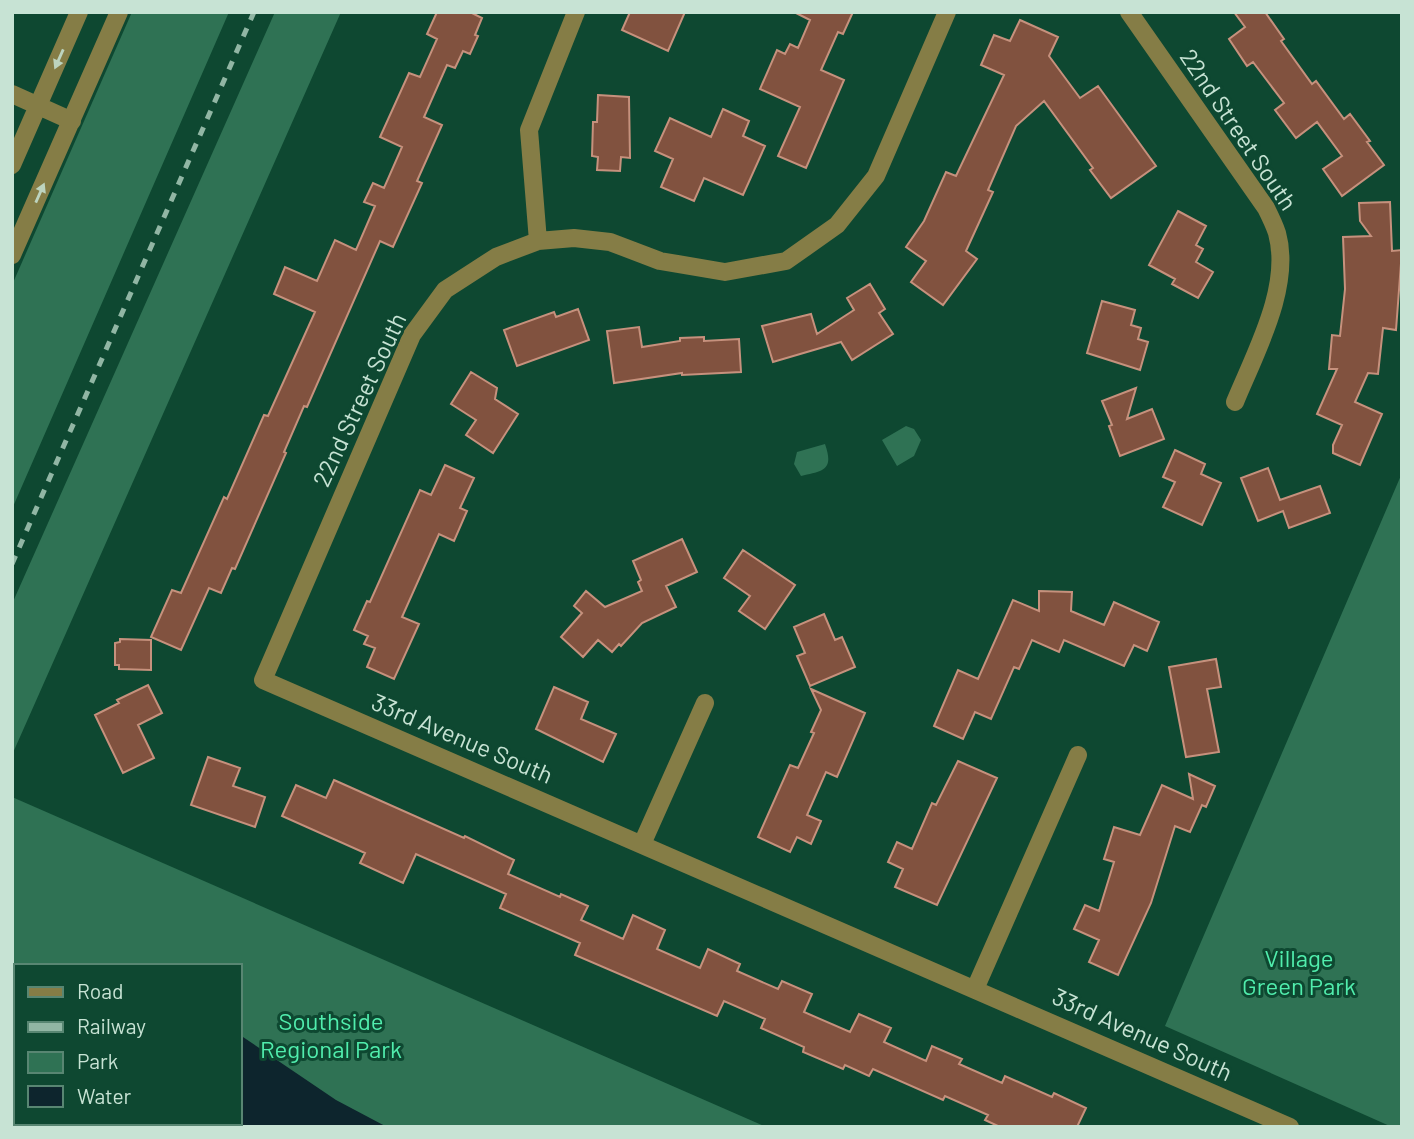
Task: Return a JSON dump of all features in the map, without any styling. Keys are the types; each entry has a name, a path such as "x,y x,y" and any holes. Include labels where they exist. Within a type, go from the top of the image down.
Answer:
{"street":[{"path":"12,165 79,12"},
{"path":"12,255 119,12"},
{"path":"538,241 529,130 576,12"},
{"name":"22nd Street South","path":"263,680 412,335 445,290 496,257 538,241 574,238 610,242 660,261 725,272 786,261 837,225 876,176 947,12"},
{"name":"22nd Street South","path":"1129,12 1266,208 1277,235 1280,272 1271,315 1234,402"},
{"path":"12,94 72,121"},
{"name":"33rd Avenue South","path":"263,680 1290,1127"},
{"path":"642,844 705,703"},
{"path":"975,989 1078,755"}],"green space":[{"path":"132,12 229,12 12,509 12,285"},
{"path":"275,12 341,12 12,755 12,604"},
{"path":"906,426 914,429 921,440 914,456 897,466 882,440"},
{"path":"825,444 828,459 825,468 801,476 794,464 797,452"},
{"name":"Village Green Park","path":"1402,473 1402,1127 1392,1127 1165,1026"},
{"name":"Southside Regional Park","path":"12,797 766,1127 12,1127"}],"water":[{"path":"242,1036 336,1100 387,1127 12,1127 14,1114 14,1125 242,1125"}],"building":[{"path":"437,12 470,12 482,18 470,54 463,51 455,68 447,65 424,117 442,125 417,181 422,183 393,247 380,241 307,407 304,406 235,569 232,568 221,593 209,588 181,650 151,637 172,590 181,593 224,497 227,499 264,415 268,416 315,312 274,294 285,267 317,281 335,240 356,250 375,206 364,202 373,183 384,188 402,147 380,137 409,73 420,77 437,39 427,34"},
{"path":"630,12 685,12 668,51 622,30"},
{"path":"794,12 853,12 843,34 838,32 821,70 844,80 806,168 778,156 800,107 760,89 777,50 785,54 790,44 798,48 810,20"},
{"path":"1234,12 1265,12 1284,39 1281,41 1312,84 1316,81 1344,119 1350,114 1384,165 1342,196 1323,169 1342,156 1317,122 1296,138 1275,110 1284,103 1253,62 1247,66 1229,39 1245,27"},
{"path":"1020,20 1058,37 1049,56 1080,98 1098,86 1156,166 1111,198 1090,170 1093,168 1044,101 1016,126 988,190 993,192 966,251 977,259 943,305 911,282 926,261 906,247 924,221 946,172 956,176 1004,75 981,65 994,35 1010,41"},
{"path":"598,95 629,97 630,158 621,157 620,171 597,170 598,157 592,156 593,122 597,122"},
{"path":"723,109 749,121 743,136 765,146 743,195 704,178 694,201 661,187 673,159 655,151 670,118 711,137"},
{"path":"1390,202 1392,251 1402,250 1396,330 1383,328 1378,374 1368,373 1355,402 1382,414 1360,465 1333,453 1333,445 1342,425 1317,414 1337,369 1329,369 1332,335 1340,336 1345,289 1343,237 1371,236 1360,221 1359,203"},
{"path":"1178,211 1206,226 1196,245 1203,249 1196,262 1213,272 1198,298 1172,284 1175,279 1149,265"},
{"path":"870,284 885,309 879,313 893,334 852,360 841,342 773,362 762,326 811,314 817,334 854,310 847,298"},
{"path":"1102,301 1135,310 1131,325 1141,328 1138,339 1148,342 1140,370 1087,353"},
{"path":"578,309 589,340 517,366 504,330 554,312 556,317"},
{"path":"639,327 642,347 680,341 680,338 704,337 704,341 739,339 741,372 682,373 614,383 607,331"},
{"path":"471,372 497,388 495,399 518,414 493,453 466,435 476,420 451,404"},
{"path":"1136,388 1127,419 1152,409 1164,439 1120,456 1102,401"},
{"path":"1175,450 1205,464 1201,474 1221,483 1202,525 1163,507 1175,482 1163,477"},
{"path":"445,465 474,478 460,508 467,511 454,541 439,534 402,617 419,624 394,679 367,667 375,648 364,644 368,636 354,630 367,601 370,602 420,490 431,495"},
{"path":"1268,468 1280,500 1320,486 1330,513 1289,528 1283,511 1258,521 1241,478"},
{"path":"682,539 697,572 666,586 676,607 642,623 612,652 598,640 583,657 561,637 582,613 574,606 586,591 605,607 642,591 638,582 641,580 633,561"},
{"path":"743,550 795,585 765,629 739,611 750,596 724,578"},
{"path":"1039,591 1072,592 1071,611 1104,625 1114,602 1159,622 1147,651 1134,645 1124,666 1064,640 1059,652 1032,640 1019,669 1014,667 991,719 975,712 963,739 934,726 958,670 978,679 1013,600 1039,611"},
{"path":"824,614 835,640 842,637 855,667 810,686 797,656 805,653 794,627"},
{"path":"120,639 151,640 151,670 119,669 119,665 115,665 115,643 120,642"},
{"path":"1216,659 1221,687 1207,689 1219,752 1186,757 1169,667"},
{"path":"148,685 162,713 138,725 154,758 123,773 95,715 119,703 117,700"},
{"path":"554,687 588,702 581,719 616,734 603,762 536,729"},
{"path":"811,689 865,713 837,777 826,772 807,815 821,821 811,844 797,837 790,852 758,837 790,765 798,768 814,733 811,732 821,710"},
{"path":"208,757 240,768 233,786 265,797 255,827 191,805"},
{"path":"958,761 997,778 937,905 895,887 903,869 888,862 897,842 912,849 932,803 936,805"},
{"path":"1189,774 1215,786 1206,807 1202,805 1190,832 1175,826 1151,903 1118,975 1089,962 1099,940 1074,929 1085,905 1099,911 1114,862 1104,859 1114,827 1140,835 1162,785 1193,799"},
{"path":"334,780 514,860 508,874 588,906 581,920 623,939 633,915 665,930 657,949 700,968 708,949 740,964 737,971 778,989 782,981 812,994 804,1012 850,1032 859,1014 891,1028 884,1042 926,1061 932,1046 962,1059 959,1064 1002,1083 1005,1076 1052,1097 1054,1093 1086,1108 1077,1127 1000,1127 985,1120 988,1115 945,1096 943,1100 873,1069 869,1076 845,1065 843,1069 803,1052 804,1047 761,1028 765,1019 724,1001 717,1016 575,955 580,943 500,908 506,894 416,854 403,883 360,863 365,853 282,816 296,785 326,798"}],"railway":[{"path":"12,564 254,12"}]}
